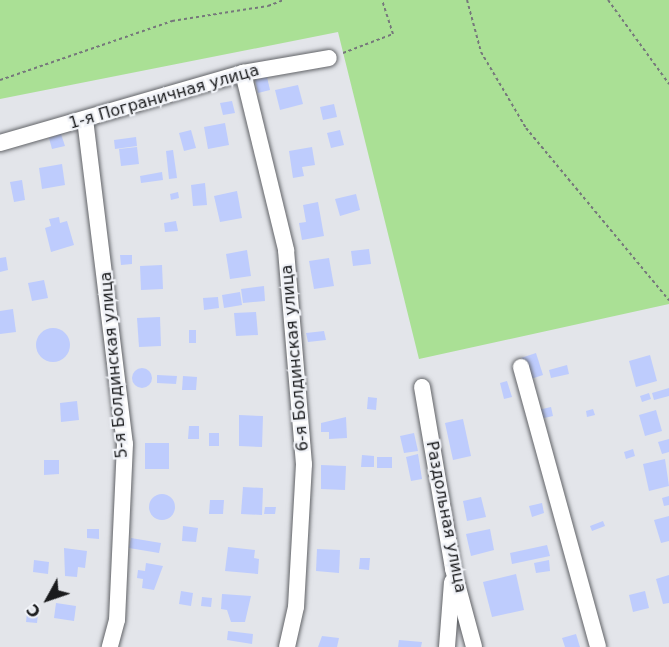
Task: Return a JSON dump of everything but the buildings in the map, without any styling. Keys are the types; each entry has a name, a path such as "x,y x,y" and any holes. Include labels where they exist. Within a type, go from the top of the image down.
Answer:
{"street":[{"name":"1-я Пограничная улица","path":"0,142 243,73 329,58"},
{"name":"6-я Болдинская улица","path":"243,73 286,250 304,465 296,607 287,647"},
{"name":"5-я Болдинская улица","path":"85,119 125,444 117,620 110,647"},
{"path":"520,367 598,647"},
{"name":"Раздольная улица","path":"422,387 453,569 474,647"},
{"path":"447,647 453,569"}],"path":[{"path":"0,80 172,21 268,6 284,0"},
{"path":"329,58 393,34 382,0"},
{"path":"467,0 481,52 526,128 669,300"},
{"path":"608,0 669,84"}],"green space":[{"path":"0,0 669,0 669,304 419,359 338,32 0,99"}]}
